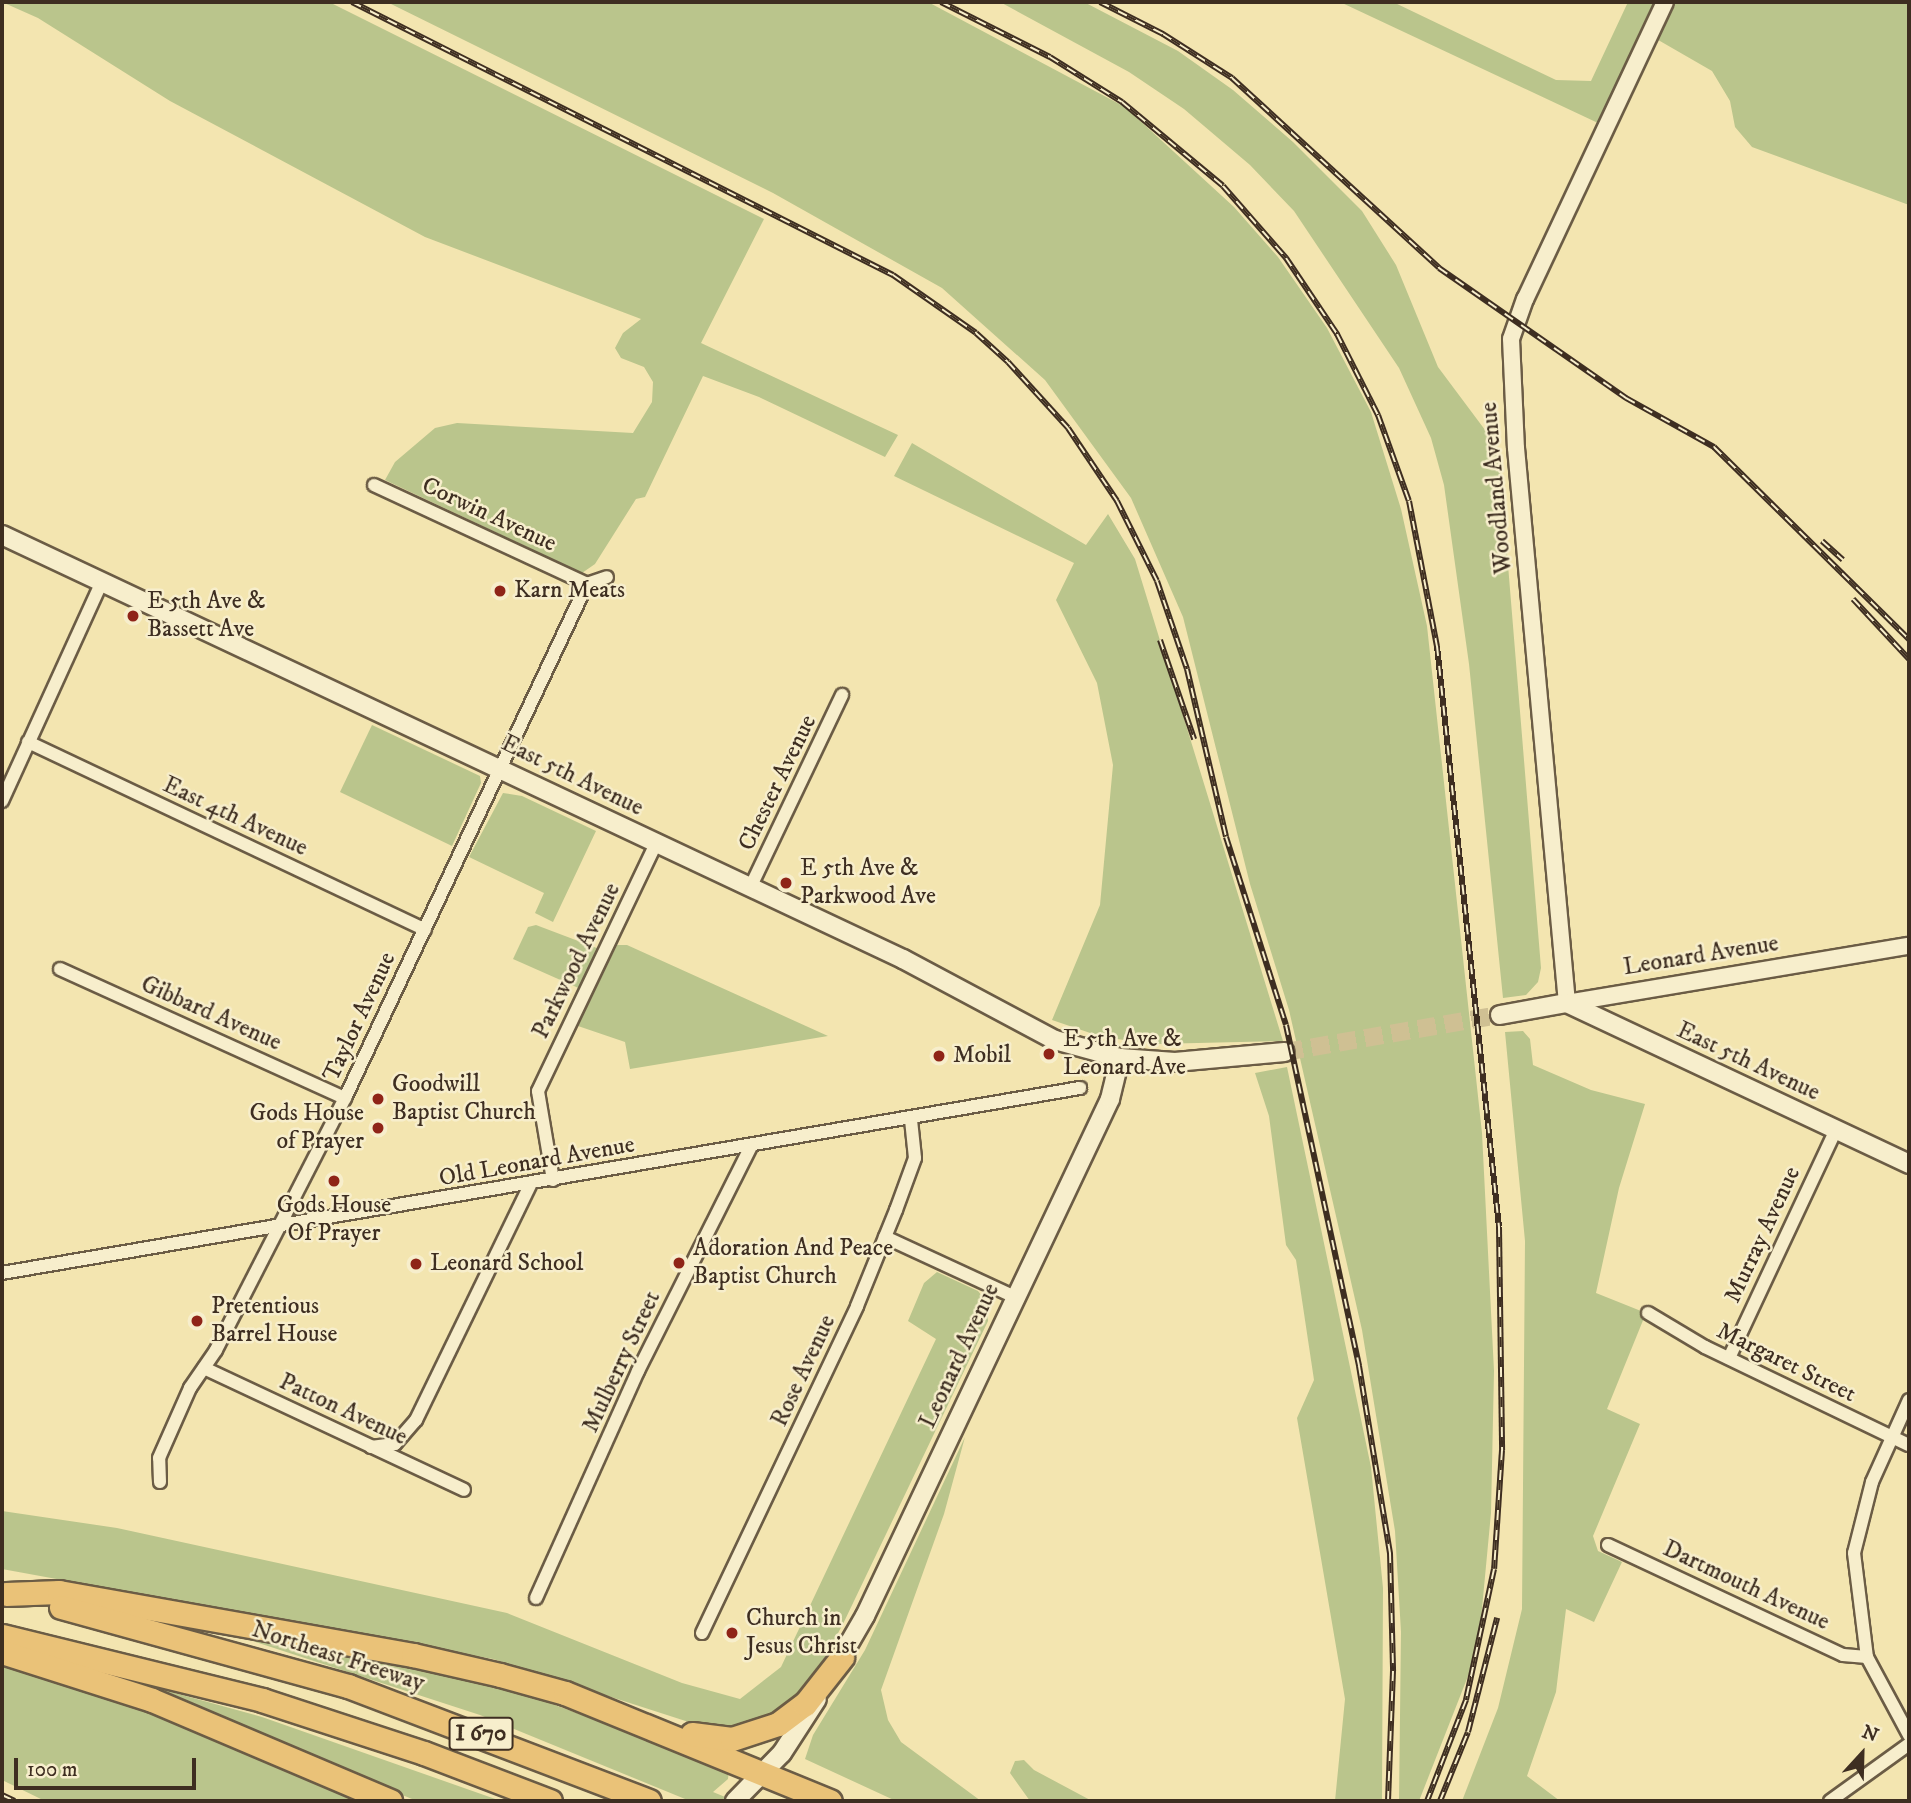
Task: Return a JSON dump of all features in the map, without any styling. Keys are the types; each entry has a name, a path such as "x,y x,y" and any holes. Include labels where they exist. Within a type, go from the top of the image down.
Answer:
{"highway":[{"path":"4,1594 59,1592 322,1638 500,1675 705,1738 748,1736 792,1716 842,1657"},
{"name":"Northeast Freeway","path":"4,1594 323,1677 522,1749 649,1801"},
{"name":"I 670","path":"2,1636 262,1700 424,1753 550,1801"},
{"path":"2,1652 152,1700 390,1801"},
{"path":"594,1704 830,1801"}],"main road":[{"name":"East 5th Avenue","path":"2,535 902,959 1013,1021 1055,1040 1120,1058"},
{"name":"Leonard Avenue","path":"1500,1015 1567,1003"},
{"name":"East 5th Avenue","path":"1567,1003 1909,1164"},
{"path":"1120,1058 1175,1062 1285,1052"},
{"name":"Leonard Avenue","path":"735,1801 782,1753 842,1657 1110,1099 1120,1058"}],"street":[{"name":"Woodland Avenue","path":"1567,1003 1516,448 1511,339 1525,299 1665,2"},
{"name":"Corwin Avenue","path":"374,485 587,584"},
{"path":"587,584 607,576"},
{"path":"2,800 102,582"},
{"name":"Taylor Avenue","path":"160,1482 159,1458 167,1436 279,1228 345,1098 587,584"},
{"name":"Chester Avenue","path":"750,888 842,695"},
{"name":"East 4th Avenue","path":"28,742 425,930"},
{"name":"Parkwood Avenue","path":"552,1180 538,1091 656,844"},
{"name":"Leonard Avenue","path":"1567,1003 1909,946"},
{"name":"Gibbard Avenue","path":"60,969 345,1098"},
{"name":"Old Leonard Avenue","path":"2,1273 530,1185 1080,1088"},
{"name":"Rose Avenue","path":"702,1633 885,1237 915,1158 911,1119"},
{"name":"Murray Avenue","path":"1729,1358 1836,1130"},
{"name":"Mulberry Street","path":"536,1598 638,1371 751,1146"},
{"path":"371,1447 395,1444 416,1420 530,1185"},
{"path":"885,1237 1015,1297"},
{"name":"Margaret Street","path":"1648,1313 1729,1358 1909,1445"},
{"name":"Patton Avenue","path":"204,1368 464,1490"},
{"path":"1909,1400 1872,1482 1854,1553 1867,1657 1909,1735"},
{"name":"Dartmouth Avenue","path":"1608,1545 1843,1655 1867,1657"},
{"path":"1829,1801 1909,1744"}],"green space":[{"path":"2,2 329,2 764,219 701,343 898,435 885,457 759,397 703,376 645,497 636,499 595,564 582,573 385,480 395,462 435,428 457,423 633,433 652,402 653,382 644,367 621,358 615,348 623,333 641,319 425,237 170,101 38,18"},
{"path":"387,2 928,2 1125,107 1234,207 1278,257 1327,328 1371,412 1401,509 1427,626 1482,1133 1494,1371 1491,1513 1481,1619 1470,1671 1419,1801 1399,1801 1401,1632 1395,1531 1362,1330 1289,1010 1250,884 1183,617 1131,498 1045,380 942,288 773,193"},
{"path":"1000,2 1084,2 1178,51 1233,90 1293,142 1362,211 1396,265 1438,367 1494,442 1500,467 1541,968 1538,982 1526,995 1503,998 1469,664 1444,485 1431,438 1399,368 1294,211 1250,165 1184,109 1129,72"},
{"path":"1340,2 1393,2 1556,80 1591,81 1628,2 1656,2 1598,123"},
{"path":"1671,2 1909,2 1909,205 1752,147 1735,127 1730,101 1712,71 1653,37"},
{"path":"912,443 1086,545 1108,514 1135,559 1283,1041 1155,1044 1102,1037 1052,1020 1100,905 1113,765 1097,683 1056,600 1074,563 894,476"},
{"path":"372,725 480,776 481,783 452,846 340,792"},
{"path":"503,793 522,796 596,831 553,922 535,913 544,893 469,857"},
{"path":"536,925 602,950 583,990 513,959 528,927"},
{"path":"617,945 627,945 828,1036 630,1069 625,1042 578,1026"},
{"path":"1523,1031 1530,1039 1533,1065 1591,1090 1645,1104 1619,1188 1596,1293 1646,1313 1607,1409 1640,1424 1593,1536 1598,1551 1622,1562 1594,1622 1566,1609 1556,1692 1527,1776 1560,1801 1462,1801 1498,1708 1522,1609 1525,1241 1505,1032"},
{"path":"1287,1067 1371,1467 1383,1588 1382,1801 1335,1801 1345,1699 1297,1418 1314,1380 1296,1260 1286,1245 1269,1116 1255,1073"},
{"path":"937,1272 978,1291 987,1302 988,1321 843,1624 810,1684 794,1705 760,1723 720,1728 698,1725 493,1659 2,1569 2,1511 117,1528 507,1613 682,1683 740,1699 781,1667 936,1339 908,1321 924,1283"},
{"path":"965,1437 944,1514 881,1690 888,1720 901,1742 981,1801 896,1801 805,1759 813,1735 865,1650"},
{"path":"228,1633 427,1668 514,1690 729,1769 728,1779 713,1792 735,1801 690,1801 480,1715"},
{"path":"2,1666 115,1699 359,1801 45,1801 2,1780"},
{"path":"142,1684 262,1717 501,1801 417,1801 147,1691"},
{"path":"1024,1760 1034,1770 1092,1801 1030,1801 1010,1773 1015,1761"}],"tunnel":[{"path":"1285,1052 1500,1015"}],"railway":[{"path":"352,2 893,275 976,333 1008,362 1068,428 1117,501 1157,581 1187,669 1226,837 1286,1025 1359,1366 1390,1553 1393,1671 1388,1801"},
{"path":"941,2 1050,57 1122,102 1223,186 1286,258 1337,334 1378,415 1409,501 1437,646 1499,1227 1502,1450 1494,1569 1466,1700 1427,1801"},
{"path":"1100,2 1163,34 1232,78 1439,268 1626,398 1714,447 1909,639"},
{"path":"1822,541 1843,560"},
{"path":"1853,599 1909,659"},
{"path":"1160,640 1194,739"},
{"path":"1440,1801 1468,1732 1497,1618"},
{"path":"2,1795 15,1801"}],"place":[{"name":"Karn Meats","path":"500,591"},
{"name":"E 5th Ave & Bassett Ave","path":"133,616"},
{"name":"E 5th Ave & Parkwood Ave","path":"786,883"},
{"name":"E 5th Ave & Leonard Ave","path":"1049,1054"},
{"name":"Mobil","path":"939,1056"},
{"name":"Goodwill Baptist Church","path":"378,1099"},
{"name":"Gods House of Prayer","path":"378,1128"},
{"name":"Gods House Of Prayer","path":"334,1181"},
{"name":"Adoration And Peace Baptist Church","path":"679,1263"},
{"name":"Leonard School","path":"416,1264"},
{"name":"Pretentious Barrel House","path":"197,1321"},
{"name":"Church in Jesus Christ","path":"732,1633"}]}
